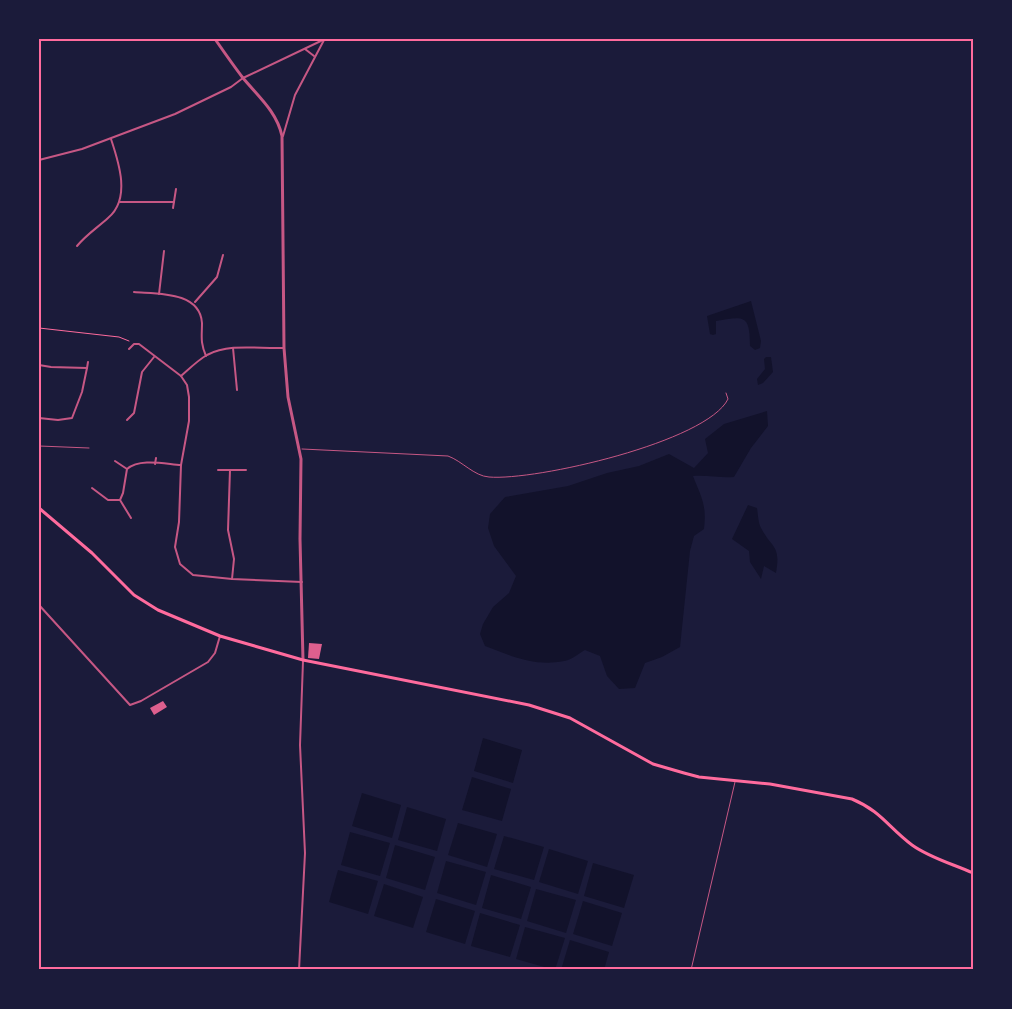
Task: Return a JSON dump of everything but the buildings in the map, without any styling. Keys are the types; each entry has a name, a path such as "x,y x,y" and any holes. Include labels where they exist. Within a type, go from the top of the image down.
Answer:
{"main road":[{"path":"39,508 92,553 134,595 158,610 220,636 303,660 529,705 570,718 653,764 699,777 770,784 852,799 864,804 882,817 898,834 914,846 973,873"}],"street":[{"path":"215,39 275,117 282,136"},
{"path":"39,160 68,154 175,114 324,39"},
{"path":"299,970 305,853 300,745 303,660 300,448 288,397 284,348 282,136 295,96 324,39"},
{"path":"305,49 314,56"},
{"path":"77,246 109,217 120,202 118,162 111,139"},
{"path":"173,208 176,189"},
{"path":"120,202 174,202"},
{"path":"159,294 164,251"},
{"path":"194,303 217,277 223,255"},
{"path":"134,292 186,298 194,303 200,314 201,342 206,356"},
{"path":"129,349 134,344 139,344 181,376 187,386 189,421 181,465 179,522 175,547 180,564 193,575 302,582"},
{"path":"233,348 237,390"},
{"path":"181,376 206,356 220,350 284,348"},
{"path":"127,420 134,413 142,372 154,357"},
{"path":"39,418 58,420 74,418 88,363"},
{"path":"39,365 51,368 87,368"},
{"path":"155,464 156,458"},
{"path":"115,461 127,469"},
{"path":"127,469 134,465 181,465"},
{"path":"120,500 127,469"},
{"path":"218,470 246,470"},
{"path":"230,470 228,530 234,559 232,579"},
{"path":"92,488 108,500 120,500"},
{"path":"120,500 131,518"},
{"path":"39,605 130,705 141,701 208,662 215,653 220,636"}],"lane":[{"path":"300,448 448,456 459,460 478,474 488,477 542,474 596,462 679,434 708,420 721,410 728,399 726,393"},
{"path":"39,447 89,448"},
{"path":"691,970 736,780"}],"path":[{"path":"39,328 119,337 134,344"}],"shaded area":[{"path":"751,301 761,341 760,348 755,350 750,346 748,328 746,323 739,318 716,321 716,334 710,334 707,316"},
{"path":"771,357 773,372 758,385 757,379 765,369 764,359"},
{"path":"767,411 768,426 751,448 734,477 693,476 703,501 705,520 704,529 694,536 690,551 680,647 645,663 635,688 619,689 607,676 600,656 585,650 567,660 544,663 524,660 485,646 480,634 483,624 493,607 509,593 516,576 494,546 488,528 490,514 505,497 568,486 607,473 639,466 669,454 694,468 708,453 705,439 724,424"},
{"path":"748,505 757,508 760,526 777,557 776,573 764,566 761,579 750,562 749,551 732,539"},
{"path":"483,738 522,750 513,783 474,771"},
{"path":"472,777 511,789 502,821 462,810"},
{"path":"362,793 401,805 392,838 352,826"},
{"path":"407,807 446,819 437,851 398,840"},
{"path":"458,823 497,834 487,867 448,855"},
{"path":"350,832 390,843 380,876 341,865"},
{"path":"504,836 544,847 534,880 494,869"},
{"path":"395,845 435,857 425,890 386,878"},
{"path":"549,849 588,861 578,894 539,882"},
{"path":"446,861 486,872 476,905 437,893"},
{"path":"593,863 634,875 624,908 584,896"},
{"path":"338,870 378,881 368,914 329,902"},
{"path":"491,875 531,887 521,919 482,908"},
{"path":"384,884 423,897 413,928 374,916"},
{"path":"536,889 576,900 566,933 527,921"},
{"path":"436,899 475,911 465,944 426,932"},
{"path":"583,901 622,913 612,946 573,934"},
{"path":"480,913 520,925 510,957 471,946"},
{"path":"525,927 565,938 555,970 516,959"},
{"path":"570,940 609,952 604,970 561,970"}]}
